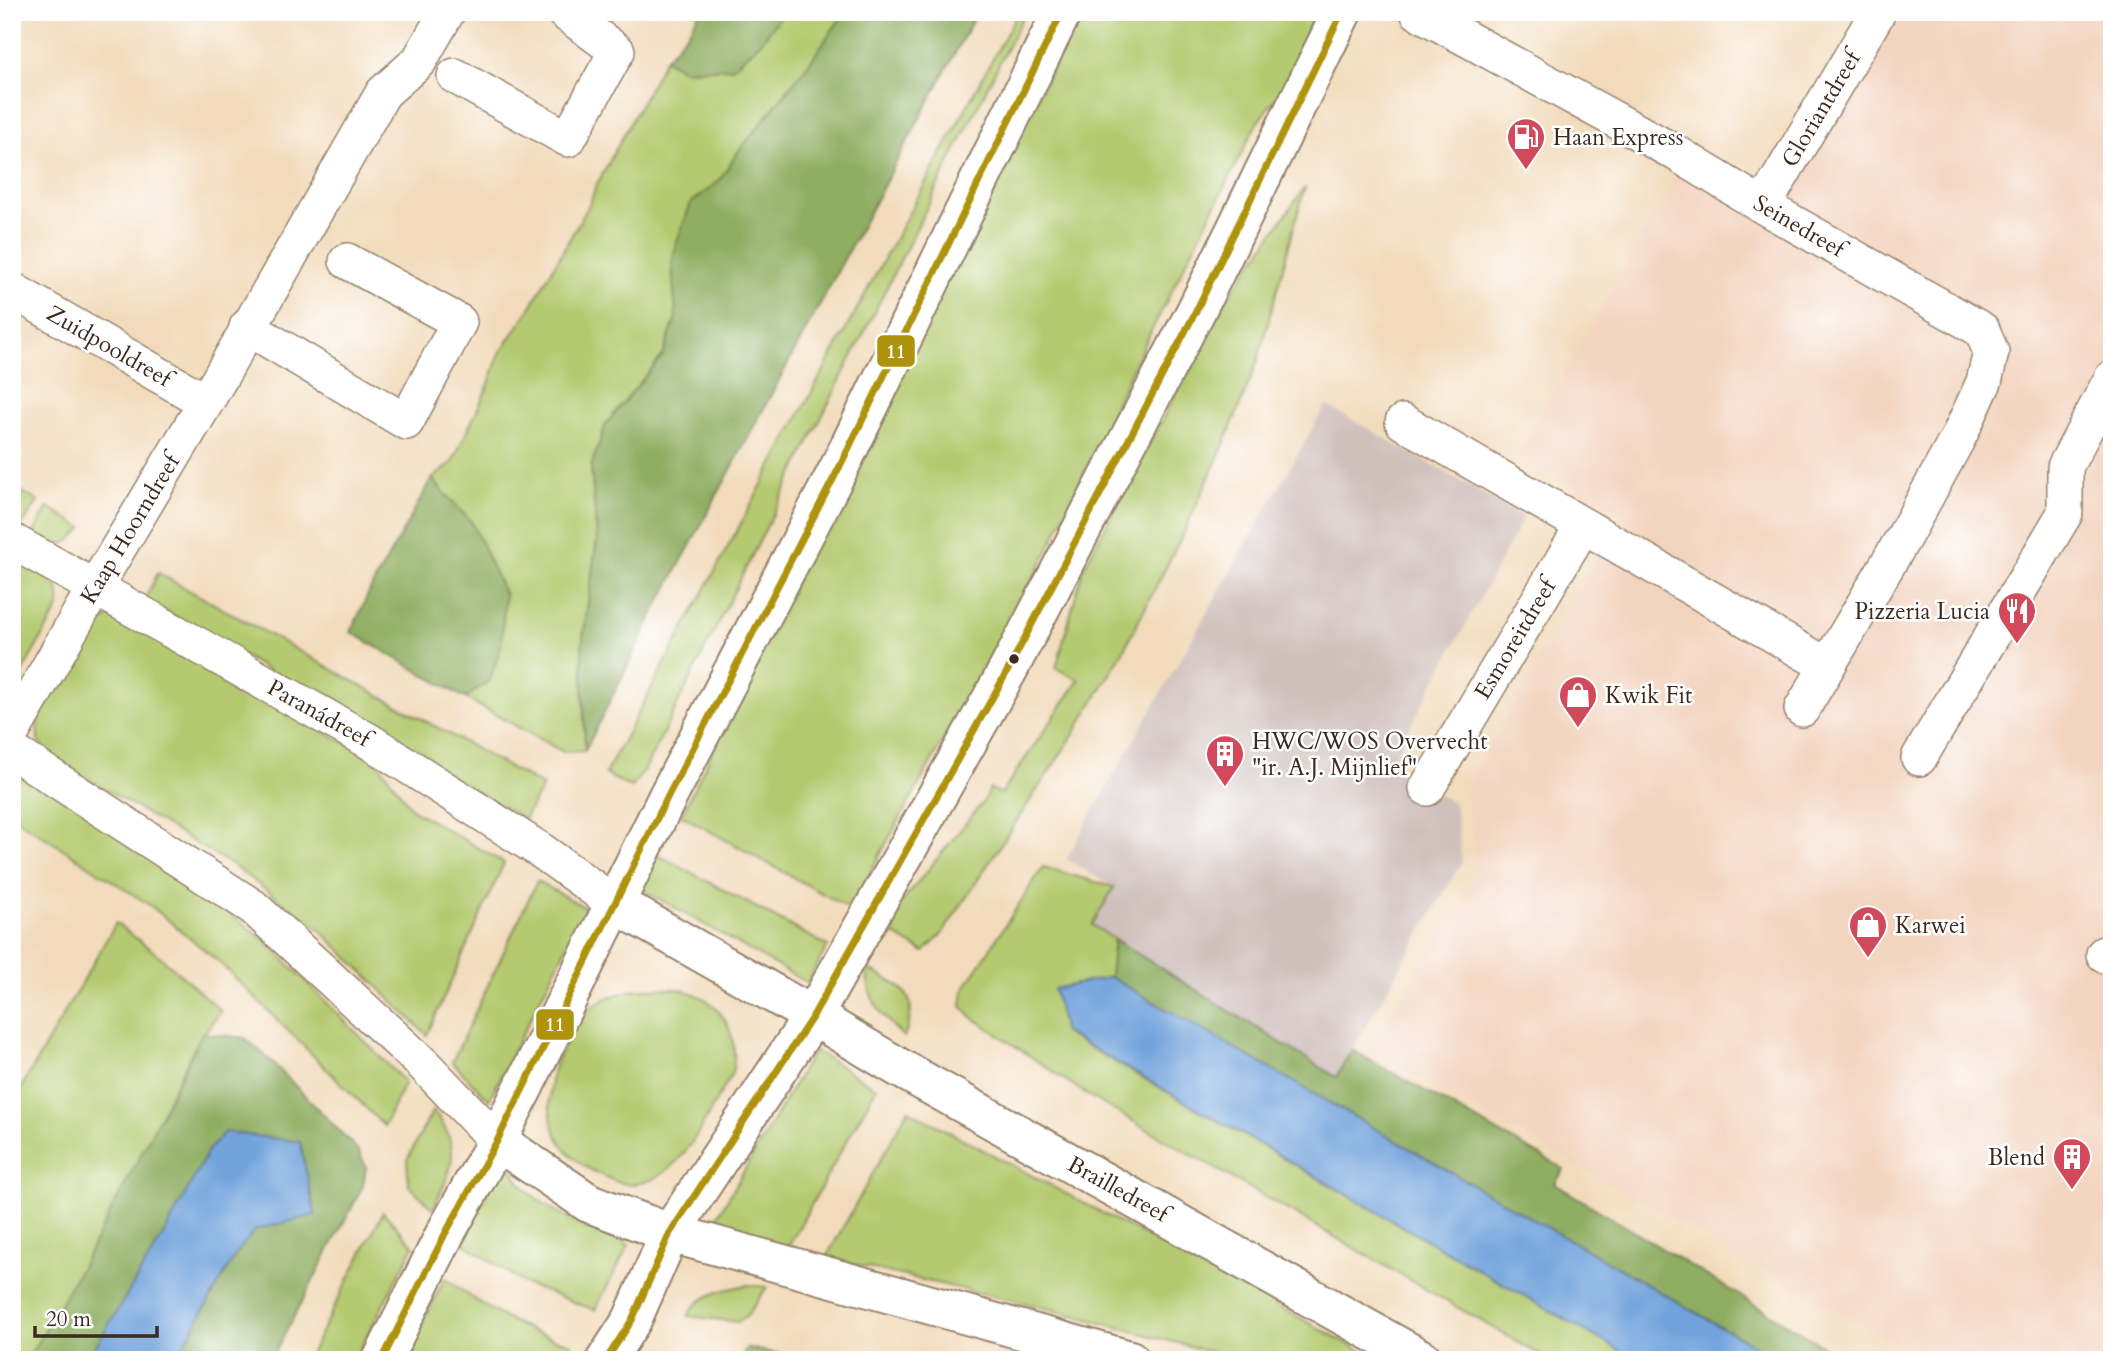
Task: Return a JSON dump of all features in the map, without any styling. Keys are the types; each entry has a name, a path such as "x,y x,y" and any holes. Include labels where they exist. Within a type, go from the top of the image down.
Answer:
{"main road":[{"path":"382,1360 445,1234 497,1141 614,903 839,468 1062,12"},
{"path":"606,1360 632,1320 670,1233 813,1016 1008,670 1196,310 1342,12"},
{"name":"Brailledreef","path":"614,903 906,1072 1423,1360"},
{"path":"497,1141 589,1203 670,1233 1130,1360"}],"street":[{"name":"Kaap Hoorndreef","path":"12,732 383,93 419,61 447,12"},
{"path":"455,76 568,139 617,51 564,12"},
{"name":"Seinedreef","path":"1418,12 1676,153 1763,206 1983,330 1991,352 1984,382 1959,436 1905,535 1826,665"},
{"name":"Gloriantdreef","path":"1763,206 1878,12"},
{"path":"247,327 406,422 459,322 347,261"},
{"name":"Zuidpooldreef","path":"12,290 206,402"},
{"path":"1919,758 2066,513 2065,467 2112,378"},
{"path":"1403,422 1826,665 1802,709"},
{"name":"Esmoreitdreef","path":"1427,788 1583,526"},
{"name":"Paranádreef","path":"12,541 369,741 540,850 614,903"},
{"path":"12,751 253,907 423,1064 497,1141"}],"shaded area":[{"path":"1877,12 2112,12 2112,1360 1924,1360 1369,1049 1478,872 1465,789 1621,514 1517,455 1690,150 1770,193"},
{"path":"1326,405 1524,517 1389,766 1455,804 1462,862 1336,1077 1092,925 1114,887 1066,859"}],"green space":[{"path":"700,12 784,12 760,43 732,68 684,70 665,59 687,34"},
{"path":"784,12 845,12 810,62 738,152 719,181 691,203 672,263 676,317 663,355 606,424 591,467 597,539 582,646 585,751 563,752 465,698 490,680 472,523 432,479 452,463 487,389 499,355 529,310 590,203 596,186 665,59 684,70 760,43"},
{"path":"845,12 977,12 652,616 585,751 582,646 597,539 591,467 606,424 663,355 676,317 672,263 691,203 719,181 738,152 810,62"},
{"path":"1018,12 1025,12 647,765 632,788 605,774"},
{"path":"1080,12 1315,12 1284,87 1257,123 1133,367 1048,551 850,909 681,815"},
{"path":"1305,187 1257,363 1186,528 1120,657 1072,737 942,934 924,952 886,930 894,912 983,802 990,789 1001,794 1079,680 1056,668 1083,569 1223,305"},
{"path":"432,479 472,523 505,595 501,646 490,680 465,698 351,632 371,588"},
{"path":"12,486 38,501 20,529 12,525"},
{"path":"48,507 83,528 71,540 61,545 32,536"},
{"path":"21,560 51,576 58,588 59,607 12,690 12,575"},
{"path":"158,573 543,786 524,819 145,599"},
{"path":"113,615 376,760 413,810 504,863 427,1035 318,928 232,865 50,756 38,741 37,721 90,628"},
{"path":"12,760 215,901 268,943 405,1082 384,1126 219,962 151,906 12,816"},
{"path":"658,855 828,946 807,983 642,889"},
{"path":"1043,867 1114,887 1092,925 1114,939 1110,977 1054,989 1064,1033 1636,1360 1549,1360 1089,1096 969,1015 962,1006 964,989"},
{"path":"537,881 586,908 489,1100 452,1062"},
{"path":"116,923 162,958 221,1011 188,1060 116,1203 27,1360 12,1360 12,1104"},
{"path":"1114,939 1336,1077 1352,1050 1564,1169 1555,1184 1823,1346 1831,1360 1779,1360 1110,977"},
{"path":"868,969 906,994 911,1011 904,1037 889,1023 872,998"},
{"path":"639,989 681,990 709,1002 725,1021 733,1043 734,1056 729,1080 683,1154 658,1176 643,1183 627,1184 593,1171 575,1159 563,1145 554,1129 550,1093 559,1056 583,1016 604,999"},
{"path":"202,1033 245,1038 358,1150 366,1167 363,1186 271,1360 175,1360 236,1254 255,1230 315,1214 300,1142 209,1149 166,1231 87,1360 27,1360 118,1198"},
{"path":"814,1050 876,1088 788,1247 712,1226"},
{"path":"433,1110 449,1136 452,1159 433,1209 409,1185 407,1160"},
{"path":"908,1110 1379,1360 1241,1360 1050,1309 826,1258"},
{"path":"507,1153 517,1178 539,1200 584,1226 629,1245 595,1310 525,1284 462,1242"},
{"path":"383,1212 414,1246 354,1360 307,1360"},
{"path":"445,1278 505,1318 572,1344 562,1360 403,1360"},
{"path":"748,1285 767,1287 747,1316 738,1322 688,1316 698,1302 722,1291"},
{"path":"747,1348 813,1360 739,1360"}],"water":[{"path":"1110,977 1779,1360 1636,1360 1064,1032 1054,989"},
{"path":"225,1132 300,1142 315,1215 255,1230 236,1254 175,1360 87,1360 166,1231 209,1149"}],"transit line":[{"name":"11","path":"382,1360 445,1234 497,1141 668,796 839,468 1062,12"},
{"name":"11","path":"606,1360 632,1320 670,1233 813,1016 1008,670 1196,311 1342,12"}],"place":[{"name":"Haan Express","path":"1526,171"},
{"name":"Pizzeria Lucia","path":"2017,645"},
{"name":"Kwik Fit","path":"1578,729"},
{"name":"HWC/WOS Overvecht \"ir. A.J. Mijnlief\"","path":"1225,788"},
{"name":"Karwei","path":"1868,959"},
{"name":"Blend","path":"2072,1191"}]}
